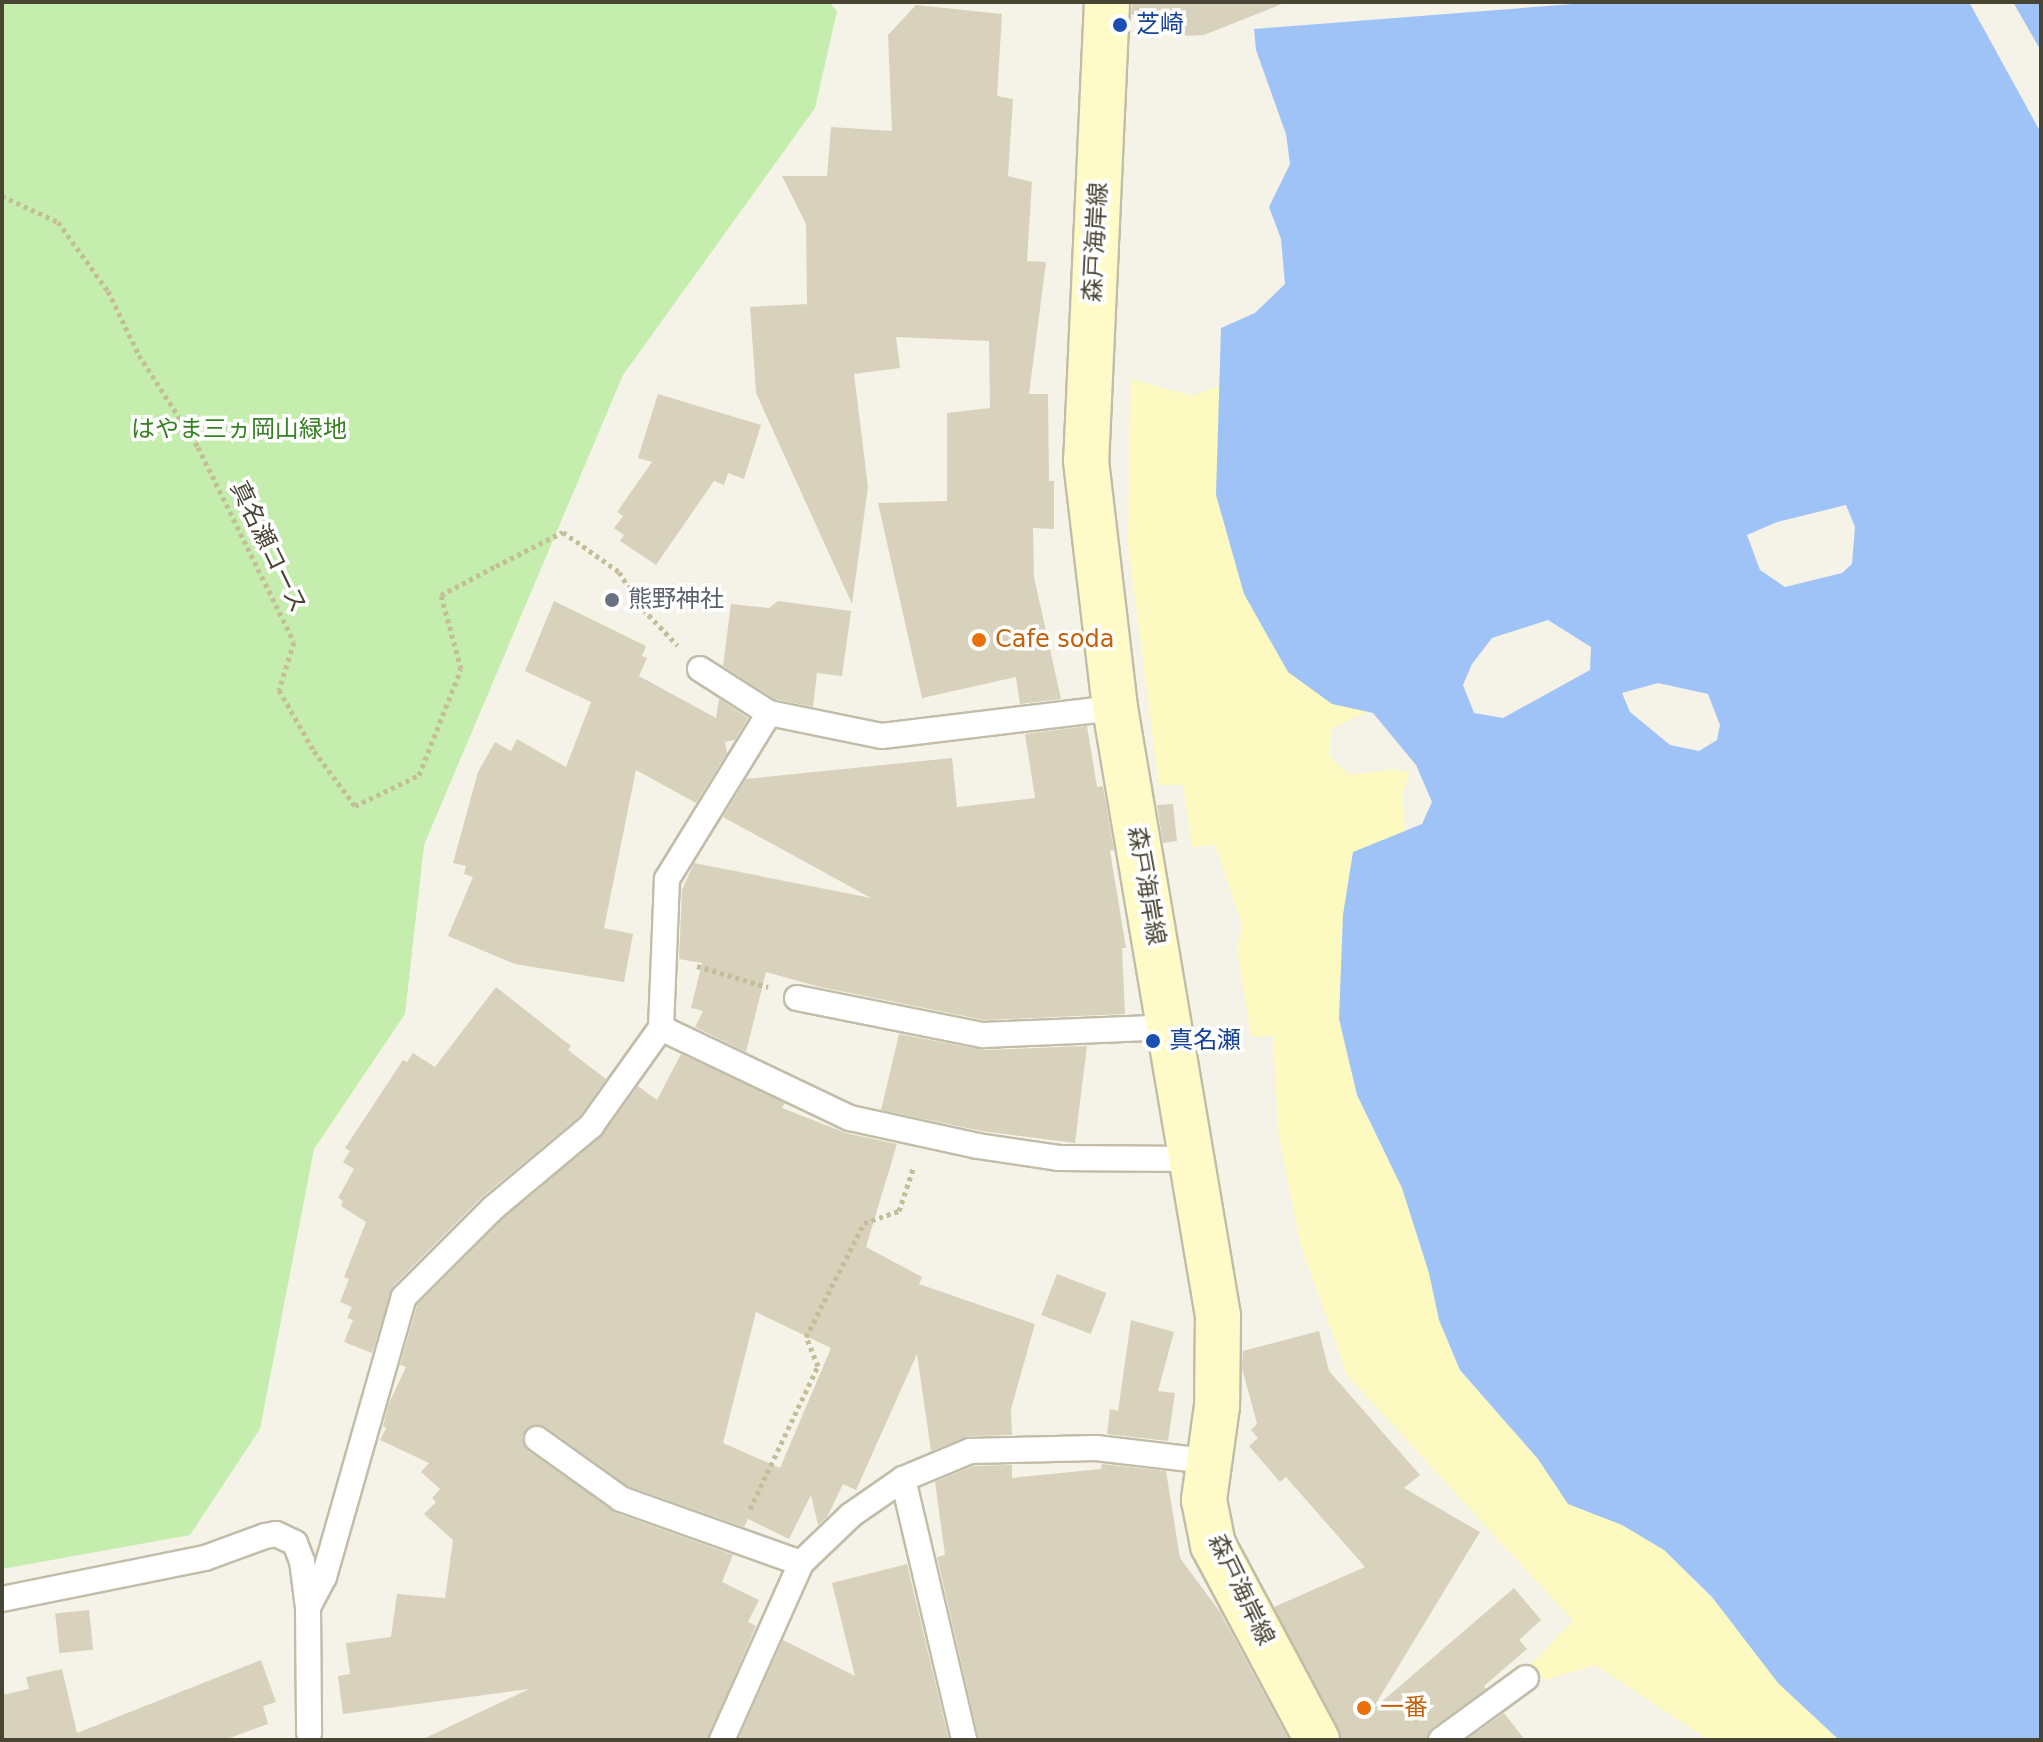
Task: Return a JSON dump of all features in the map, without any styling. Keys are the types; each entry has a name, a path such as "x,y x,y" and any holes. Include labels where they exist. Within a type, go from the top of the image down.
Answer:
{"main road":[{"name":"森戸海岸線","path":"1107,2 1086,461 1115,708 1194,1159 1218,1316 1217,1406 1204,1500 1213,1545 1317,1740"}],"lane":[{"path":"700,669 769,713 882,736 1115,708"},
{"path":"308,1607 324,1577 404,1297 493,1208 591,1126 661,1028 661,956 667,879 769,713"},
{"path":"797,998 983,1035 1171,1027"},
{"path":"661,1028 850,1118 1058,1158 1194,1159"},
{"path":"537,1439 621,1499 801,1563"},
{"path":"722,1740 801,1563 851,1515 903,1479 970,1451 1096,1448 1207,1461"},
{"path":"903,1479 964,1740"},
{"path":"2,1599 205,1558 276,1534 295,1543 302,1561 308,1607 308,1738"},
{"path":"1441,1740 1526,1678"}],"path":[{"name":"真名瀬コース","path":"2,196 58,222 108,291 139,355 198,447 294,642 279,690 314,751 355,806 419,775 461,669 441,595 563,532 619,572 643,609 700,669"},
{"path":"661,956 735,976 797,998"},
{"path":"736,1540 818,1366 806,1337 864,1223 899,1211 924,1134"}],"green space":[{"name":"はやま三ヵ岡山緑地","path":"2,2 829,2 837,11 815,108 623,375 424,845 405,1014 314,1149 260,1429 190,1535 2,1569"}],"sand":[{"path":"1249,374 1381,705 1331,729 1330,757 1350,775 1393,769 1409,772 1402,797 1405,833 1353,852 1343,915 1339,1019 1357,1095 1402,1188 1429,1273 1439,1320 1459,1370 1538,1459 1568,1504 1622,1525 1664,1550 1851,1740 1709,1740 1595,1665 1545,1680 1531,1664 1573,1621 1347,1375 1300,1243 1278,1131 1273,1036 1251,1037 1237,947 1242,925 1215,845 1192,847 1183,785 1159,785 1128,544 1131,379 1193,396"}],"water":[{"path":"1599,2 1969,2 2041,133 2041,1740 1839,1740 1778,1683 1712,1597 1664,1550 1622,1525 1568,1504 1538,1459 1460,1370 1439,1320 1429,1273 1402,1188 1357,1095 1339,1019 1343,915 1353,852 1422,824 1432,802 1416,765 1373,713 1332,704 1288,672 1244,594 1216,495 1221,328 1255,313 1285,284 1281,239 1269,207 1290,164 1286,134 1256,50 1254,29","holes":["1846,505 1855,527 1852,564 1842,573 1785,587 1760,570 1747,535 1777,522","1548,620 1591,647 1590,670 1503,718 1474,713 1463,685 1472,664 1492,638","1658,683 1708,694 1720,725 1717,740 1699,751 1670,745 1630,712 1622,693"]},
{"path":"2013,2 2041,2 2041,51"}],"building":[{"path":"1132,2 1282,4 1204,35 1188,36 1131,14"},
{"path":"916,5 1002,14 997,96 1013,99 1008,176 1032,182 1027,261 1046,262 1029,394 1048,394 1049,481 1054,481 1054,529 1033,528 1034,577 1061,699 1020,704 1016,677 922,698 878,503 947,501 947,413 990,408 989,341 896,337 900,368 854,374 868,487 852,604 756,393 750,307 807,304 806,224 782,176 827,176 831,127 892,131 888,35"},
{"path":"658,394 761,425 744,479 728,473 724,485 714,481 656,565 620,541 624,535 614,528 623,516 617,512 652,462 638,458"},
{"path":"554,601 646,646 642,656 647,658 639,676 716,718 719,699 748,718 735,740 725,742 727,753 696,803 636,770 604,928 633,934 624,982 515,964 448,936 473,877 464,874 466,866 453,863 478,772 495,742 511,751 517,739 566,767 591,702 525,671"},
{"path":"778,601 851,611 842,676 817,673 813,707 775,699 723,666 731,604 769,608"},
{"path":"1087,726 1097,787 1103,786 1114,850 1110,851 1126,948 1122,948 1125,1014 984,1020 820,987 766,972 746,1052 695,1027 703,1011 691,1008 702,963 679,959 682,890 694,863 871,898 723,817 746,779 952,758 957,807 1035,798 1025,734"},
{"path":"1173,804 1177,841 1163,843 1157,805"},
{"path":"496,987 571,1046 568,1050 606,1079 580,1116 482,1197 393,1286 372,1353 344,1342 353,1320 347,1318 352,1307 340,1302 349,1279 344,1277 366,1222 341,1206 343,1201 338,1198 354,1169 343,1162 350,1151 345,1148 403,1060 407,1062 413,1053 435,1067"},
{"path":"899,1034 983,1050 1087,1046 1075,1143 981,1131 881,1110"},
{"path":"681,1054 785,1103 782,1108 846,1133 897,1144 866,1247 922,1277 919,1284 1035,1324 1011,1409 1012,1435 969,1436 931,1451 917,1354 856,1490 843,1484 827,1517 818,1525 811,1495 789,1539 748,1519 744,1527 628,1486 546,1427 532,1425 522,1437 528,1451 616,1513 733,1555 722,1582 759,1600 748,1622 756,1626 707,1740 421,1740 529,1689 343,1714 338,1676 350,1674 346,1643 391,1637 397,1594 445,1598 453,1540 424,1514 436,1502 432,1498 440,1489 421,1472 429,1463 380,1440 386,1428 383,1426 389,1403 406,1367 400,1365 417,1305 503,1219 601,1137 638,1086 657,1100","holes":["756,1312 831,1348 780,1468 723,1443"]},
{"path":"1057,1274 1106,1293 1091,1334 1041,1315"},
{"path":"1131,1320 1174,1332 1158,1391 1175,1393 1168,1441 1107,1434 1110,1409 1118,1411"},
{"path":"1319,1331 1329,1371 1420,1475 1404,1488 1480,1532 1372,1710 1514,1588 1541,1620 1519,1640 1527,1649 1484,1686 1486,1689 1432,1728 1426,1740 1342,1740 1274,1607 1365,1567 1286,1477 1280,1482 1249,1446 1258,1438 1251,1430 1257,1424 1242,1368 1243,1351"},
{"path":"1102,1464 1166,1471 1180,1558 1220,1612 1289,1740 979,1740 937,1557 945,1555 935,1482 973,1466 1012,1465 1012,1478 1101,1469"},
{"path":"907,1564 949,1740 738,1740 783,1640 855,1676 832,1583"},
{"path":"89,1610 93,1650 59,1653 55,1614"},
{"path":"261,1660 276,1702 263,1706 268,1724 224,1740 2,1740 2,1695 29,1689 26,1677 62,1669 77,1733"},
{"path":"1504,1713 1525,1740 1466,1740"}],"place":[{"name":"芝崎","path":"1120,25"},
{"name":"熊野神社","path":"612,600"},
{"name":"Cafe soda","path":"979,640"},
{"name":"真名瀬","path":"1153,1041"},
{"name":"一番","path":"1364,1708"}]}
